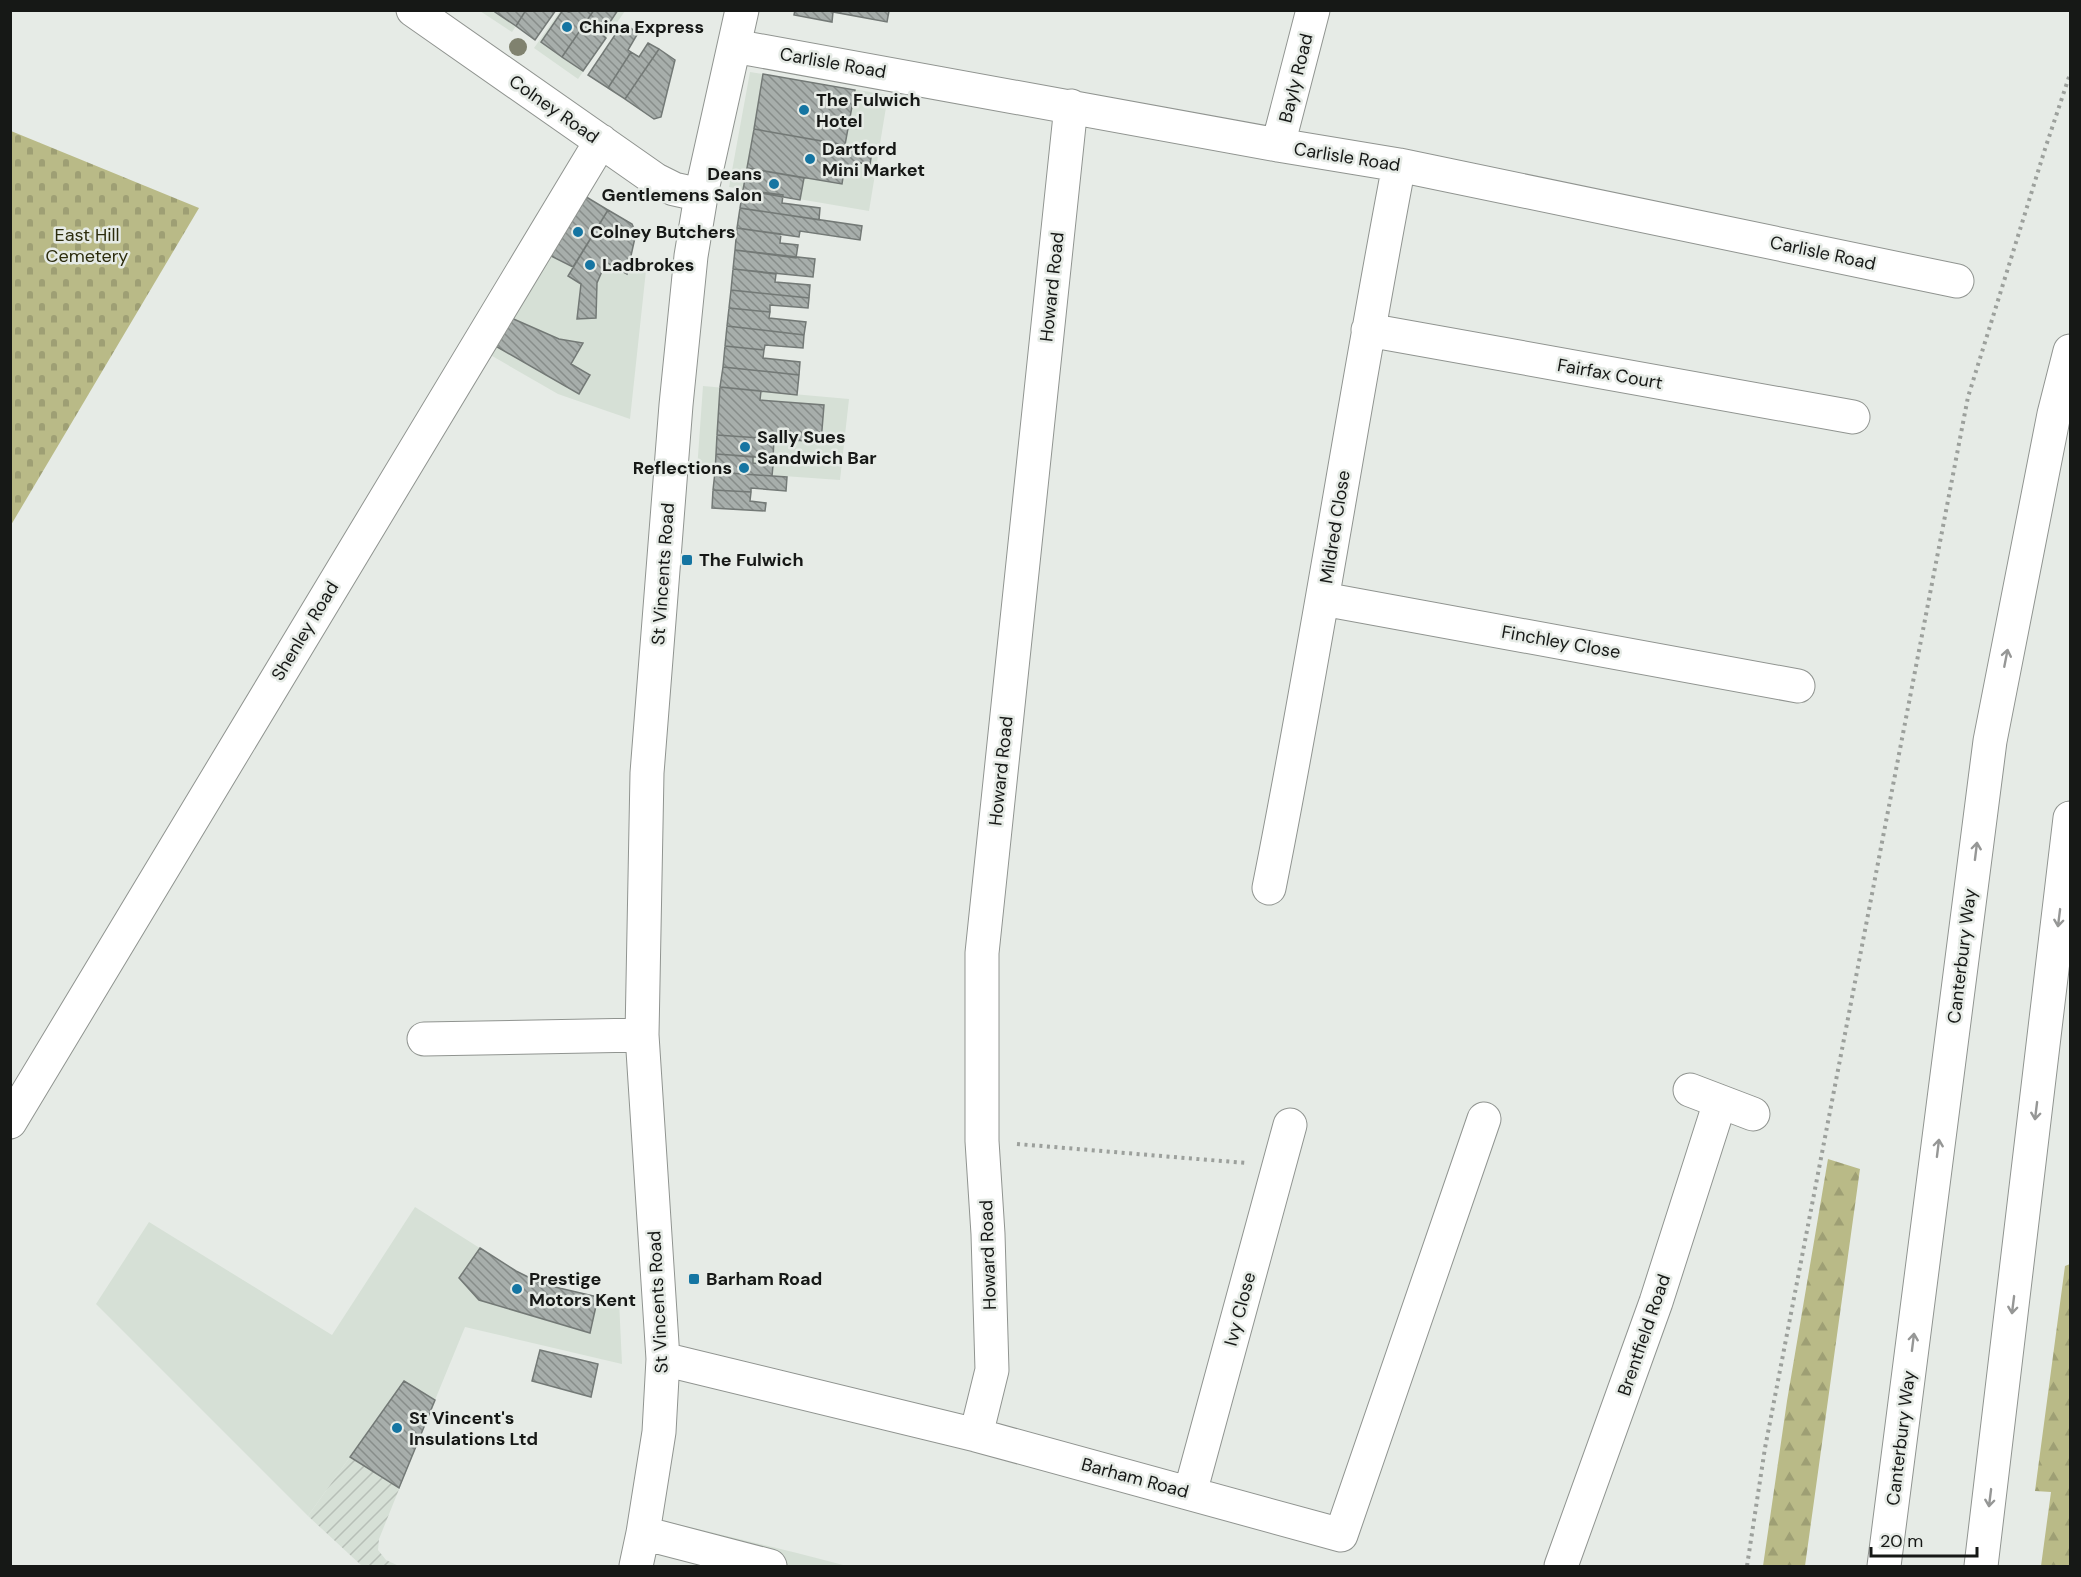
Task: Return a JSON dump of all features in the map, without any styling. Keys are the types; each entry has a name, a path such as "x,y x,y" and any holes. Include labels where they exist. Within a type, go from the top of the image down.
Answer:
{"main road":[{"name":"Colney Road","path":"413,10 665,185 701,195"},
{"name":"St Vincents Road","path":"636,1566 659,1432 663,1359 642,1035 648,773 678,385 691,256 701,195 742,10"},
{"name":"Bayly Road","path":"1278,146 1313,10"},
{"name":"Carlisle Road","path":"734,46 1071,106 1278,146 1399,165 1957,281"},
{"name":"Howard Road","path":"976,1435 992,1370 988,1234 982,1142 982,953 1071,106"},
{"name":"Shenley Road","path":"10,1122 601,141"},
{"name":"Mildred Close","path":"1269,888 1323,599 1368,330 1399,165"},
{"name":"Fairfax Court","path":"1368,330 1853,417"},
{"name":"Canterbury Way","path":"1884,1566 1990,741 2054,414 2070,351"},
{"name":"Finchley Close","path":"1323,599 1798,686"},
{"path":"1982,1566 2070,818"},
{"path":"424,1039 642,1035"},
{"path":"1690,1090 1753,1114"},
{"name":"Brentfield Road","path":"1561,1566 1656,1302 1720,1102"},
{"name":"Barham Road","path":"663,1359 976,1435 1341,1535 1484,1119"},
{"name":"Ivy Close","path":"1190,1493 1290,1125"},
{"path":"643,1533 770,1566"}],"path":[{"path":"1747,1566 1765,1448 1968,397 2070,74"},
{"path":"982,1142 1279,1165"}],"shaded area":[{"path":"480,11 526,11 512,32"},
{"path":"560,11 625,11 578,79 534,48"},
{"path":"750,72 888,95 869,211 729,187"},
{"path":"583,195 632,224 636,233 631,257 647,261 630,419 558,394 487,353"},
{"path":"703,386 849,399 840,480 697,470"},
{"path":"415,1207 516,1271 542,1284 619,1301 622,1364 465,1327 435,1400 404,1381 308,1516 96,1304 149,1222 332,1335"},
{"path":"404,1381 435,1400 379,1539 378,1550 386,1560 399,1566 362,1566 308,1516"},
{"path":"665,1521 847,1566 735,1566 659,1547"}],"green space":[{"name":"East Hill Cemetery","path":"11,131 199,208 11,525"},
{"path":"1828,1159 1860,1169 1805,1566 1763,1566 1787,1401"},
{"path":"2070,1264 2070,1566 2041,1566 2051,1492 2035,1491 2065,1266"}],"building":[{"path":"496,10 526,10 516,26 495,12"},
{"path":"526,10 556,10 535,40 516,26"},
{"name":"China Express","path":"563,10 569,12 570,10 594,10 562,57 541,42"},
{"path":"594,10 618,10 602,34 606,38 583,71 562,57"},
{"path":"795,10 889,11 887,22 833,12 832,22 794,15"},
{"path":"623,23 638,33 628,50 631,52 608,88 588,75"},
{"path":"648,43 659,49 625,99 608,88 631,52 639,57"},
{"path":"659,49 675,60 661,117 654,119 625,99"},
{"name":"The Fulwich Hotel","path":"763,74 855,90 845,145 754,129"},
{"name":"Dartford Mini Market","path":"754,129 872,150 870,165 856,162 854,173 844,171 842,184 747,168"},
{"name":"Deans Gentlemens Salon","path":"747,168 804,178 800,200 743,190"},
{"path":"743,190 783,195 782,203 820,208 819,220 740,208"},
{"name":"Colney Butchers","path":"583,195 608,210 573,267 547,254"},
{"path":"740,208 862,226 860,240 800,231 799,237 737,228"},
{"name":"Ladbrokes","path":"608,210 632,224 636,233 627,274 606,262 597,283 596,318 577,319 581,284 568,276"},
{"path":"737,228 781,234 780,243 798,245 796,258 735,250"},
{"path":"735,250 815,259 813,277 733,269"},
{"path":"733,269 776,274 775,282 810,285 809,298 731,290"},
{"path":"731,290 809,298 808,308 770,305 770,312 729,308"},
{"path":"729,308 770,312 769,318 806,322 804,335 727,326"},
{"path":"509,317 559,339 583,343 571,364 590,375 579,394 492,344"},
{"path":"727,326 804,335 803,348 765,345 764,350 725,346"},
{"path":"725,346 764,350 763,358 800,362 799,375 723,367"},
{"path":"723,367 799,375 797,395 720,387"},
{"path":"720,387 761,391 760,400 824,405 821,442 717,435"},
{"name":"Sally Sues Sandwich Bar","path":"717,435 774,439 773,458 716,454"},
{"name":"Reflections","path":"716,454 753,457 753,463 773,465 772,476 715,472"},
{"path":"715,472 787,477 786,491 751,488 751,492 713,490"},
{"path":"713,490 751,492 750,501 766,503 765,511 712,508"},
{"name":"Prestige Motors Kent","path":"480,1248 516,1271 542,1284 598,1297 590,1333 479,1300 459,1278"},
{"path":"540,1350 598,1364 591,1397 532,1381"},
{"name":"St Vincent's Insulations Ltd","path":"404,1381 435,1400 399,1488 350,1457"}],"place":[{"name":"China Express","path":"567,27"},
{"name":"The Fulwich Hotel","path":"804,110"},
{"name":"Dartford Mini Market","path":"810,159"},
{"name":"Deans Gentlemens Salon","path":"774,184"},
{"name":"Colney Butchers","path":"578,232"},
{"name":"Ladbrokes","path":"590,265"},
{"name":"Sally Sues Sandwich Bar","path":"745,447"},
{"name":"Reflections","path":"744,468"},
{"name":"The Fulwich","path":"687,560"},
{"name":"Barham Road","path":"694,1279"},
{"name":"Prestige Motors Kent","path":"517,1289"},
{"name":"St Vincent's Insulations Ltd","path":"397,1428"}]}
